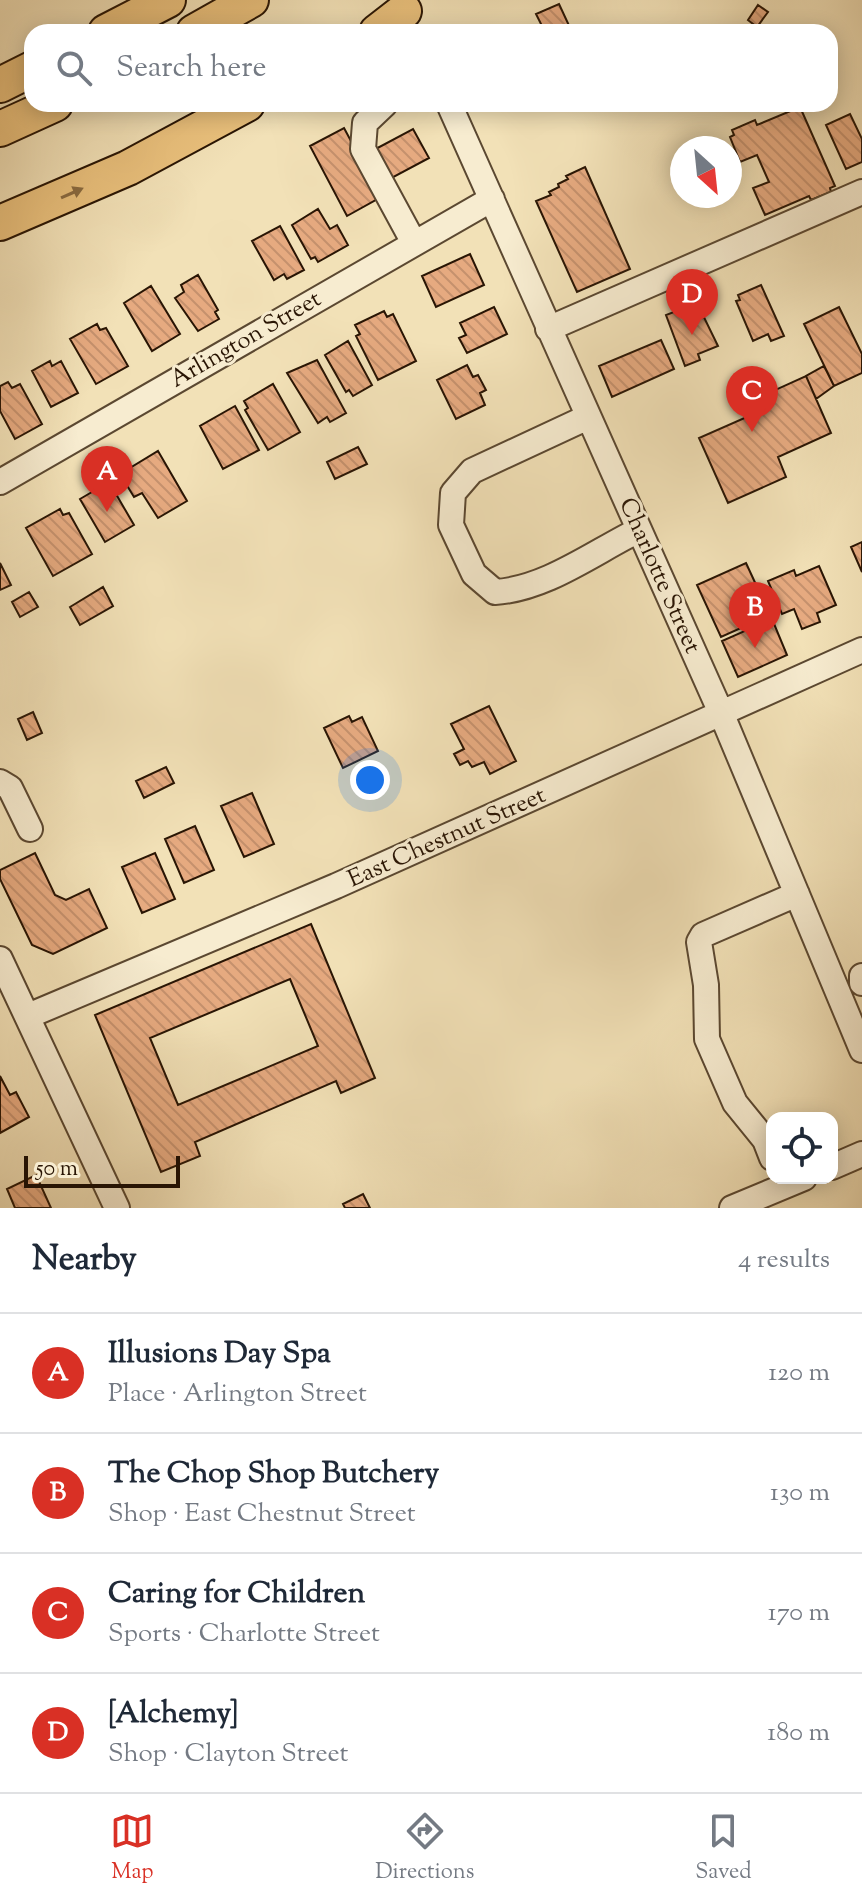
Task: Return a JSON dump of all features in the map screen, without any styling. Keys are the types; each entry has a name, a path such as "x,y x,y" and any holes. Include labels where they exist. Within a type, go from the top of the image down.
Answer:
{"highway":[{"path":"122,24 168,0"},
{"path":"208,24 251,0"},
{"path":"0,85 24,73"},
{"path":"0,129 37,112"},
{"path":"0,223 128,168 232,112"}],"street":[{"path":"377,112 365,123 363,149 414,243"},
{"name":"Charlotte Street","path":"453,112 722,715 797,894 855,989 862,1050"},
{"path":"548,329 862,192"},
{"name":"Arlington Street","path":"0,482 492,199"},
{"path":"588,417 472,471 453,493 451,525 474,574 495,592 514,591 528,585 639,530"},
{"name":"East Chestnut Street","path":"28,1016 336,886 862,650"},
{"path":"0,782 10,788 30,829"},
{"path":"766,1143 735,1103 707,1039 706,985 699,942 703,935 797,894"},
{"path":"0,959 117,1208"},
{"path":"855,989 862,976"},
{"path":"838,1164 862,1154"},
{"path":"732,1208 783,1184"}],"building":[{"path":"559,4 568,24 541,24 536,14"},
{"path":"758,5 768,12 759,24 748,20"},
{"path":"788,112 802,112 835,186 830,188 831,192 811,200 809,196 765,215 753,188 769,182 757,155 742,161 742,136 732,136 732,130 755,120 757,125"},
{"path":"850,114 862,139 862,162 846,169 826,125"},
{"path":"344,128 381,197 347,216 310,146"},
{"path":"413,129 429,158 386,181 370,152"},
{"path":"585,167 630,269 577,292 536,201 551,195 549,192 568,179 566,176"},
{"path":"318,209 330,229 337,225 348,245 318,262 315,257 311,259 292,225"},
{"path":"280,226 304,270 287,279 284,274 274,280 252,241"},
{"path":"470,254 484,285 436,307 422,276"},
{"path":"198,275 218,310 215,312 219,319 198,331 175,298 184,292 181,285"},
{"path":"761,285 784,336 771,341 768,334 753,341 736,301 740,300 738,295"},
{"path":"151,286 180,334 152,351 124,303"},
{"path":"697,303 718,346 698,354 700,360 685,366 666,315"},
{"path":"494,307 507,334 467,353 459,338 466,335 460,323"},
{"path":"839,307 862,354 862,373 834,386 804,324"},
{"path":"384,311 387,317 393,314 416,361 378,380 356,336 360,334 355,325"},
{"path":"97,324 100,330 106,328 128,366 96,384 70,339"},
{"path":"661,340 674,369 612,397 599,366"},
{"path":"348,341 372,385 353,396 349,390 346,392 325,355"},
{"path":"317,360 346,413 330,422 327,417 318,423 287,373"},
{"path":"50,361 52,366 61,361 78,393 51,407 32,371"},
{"path":"467,365 473,377 478,375 486,390 480,393 485,405 456,419 437,380"},
{"path":"824,366 834,386 816,399 806,376"},
{"path":"806,376 831,433 778,457 786,477 728,503 699,438 756,413 751,401"},
{"path":"8,382 12,388 20,384 42,424 15,439 0,411 0,386"},
{"path":"273,384 300,432 268,450 245,410 248,408 244,401"},
{"path":"235,406 259,450 223,469 200,426"},
{"path":"358,447 367,464 335,479 327,462"},
{"path":"158,451 187,501 158,518 142,493 134,497 120,474"},
{"path":"109,482 134,525 105,542 80,499"},
{"path":"60,509 63,515 69,513 92,554 53,576 26,528"},
{"path":"862,542 862,572 851,547"},
{"path":"0,563 11,585 0,590"},
{"path":"746,563 770,615 721,637 697,585"},
{"path":"819,566 836,605 817,613 820,622 802,629 794,609 782,614 768,581 794,570 796,576"},
{"path":"103,587 113,606 80,625 70,607"},
{"path":"29,592 38,607 20,617 12,602"},
{"path":"772,619 787,655 738,677 722,641"},
{"path":"489,706 516,761 490,774 484,762 472,767 468,761 460,765 454,754 464,749 451,724"},
{"path":"33,712 42,733 27,740 18,719"},
{"path":"349,716 352,722 362,717 378,751 343,768 324,728"},
{"path":"166,767 174,783 144,798 136,781"},
{"path":"252,793 274,844 244,857 221,806"},
{"path":"195,826 214,870 184,883 165,839"},
{"path":"35,853 55,895 66,900 89,889 107,928 53,954 32,945 0,879 0,870"},
{"path":"155,853 175,899 142,913 122,867"},
{"path":"311,924 375,1078 341,1093 336,1081 195,1142 200,1156 161,1172 95,1015","holes":["290,979 318,1046 178,1105 150,1038"]},
{"path":"0,1076 10,1095 16,1092 29,1117 0,1133"},
{"path":"36,1175 51,1208 15,1208 7,1189"},
{"path":"363,1194 370,1208 345,1208 343,1204"}],"place":[{"name":"[Alchemy]","path":"692,335"},
{"name":"Caring for Children","path":"752,432"},
{"name":"Illusions Day Spa","path":"107,512"},
{"name":"The Chop Shop Butchery","path":"755,648"}]}
